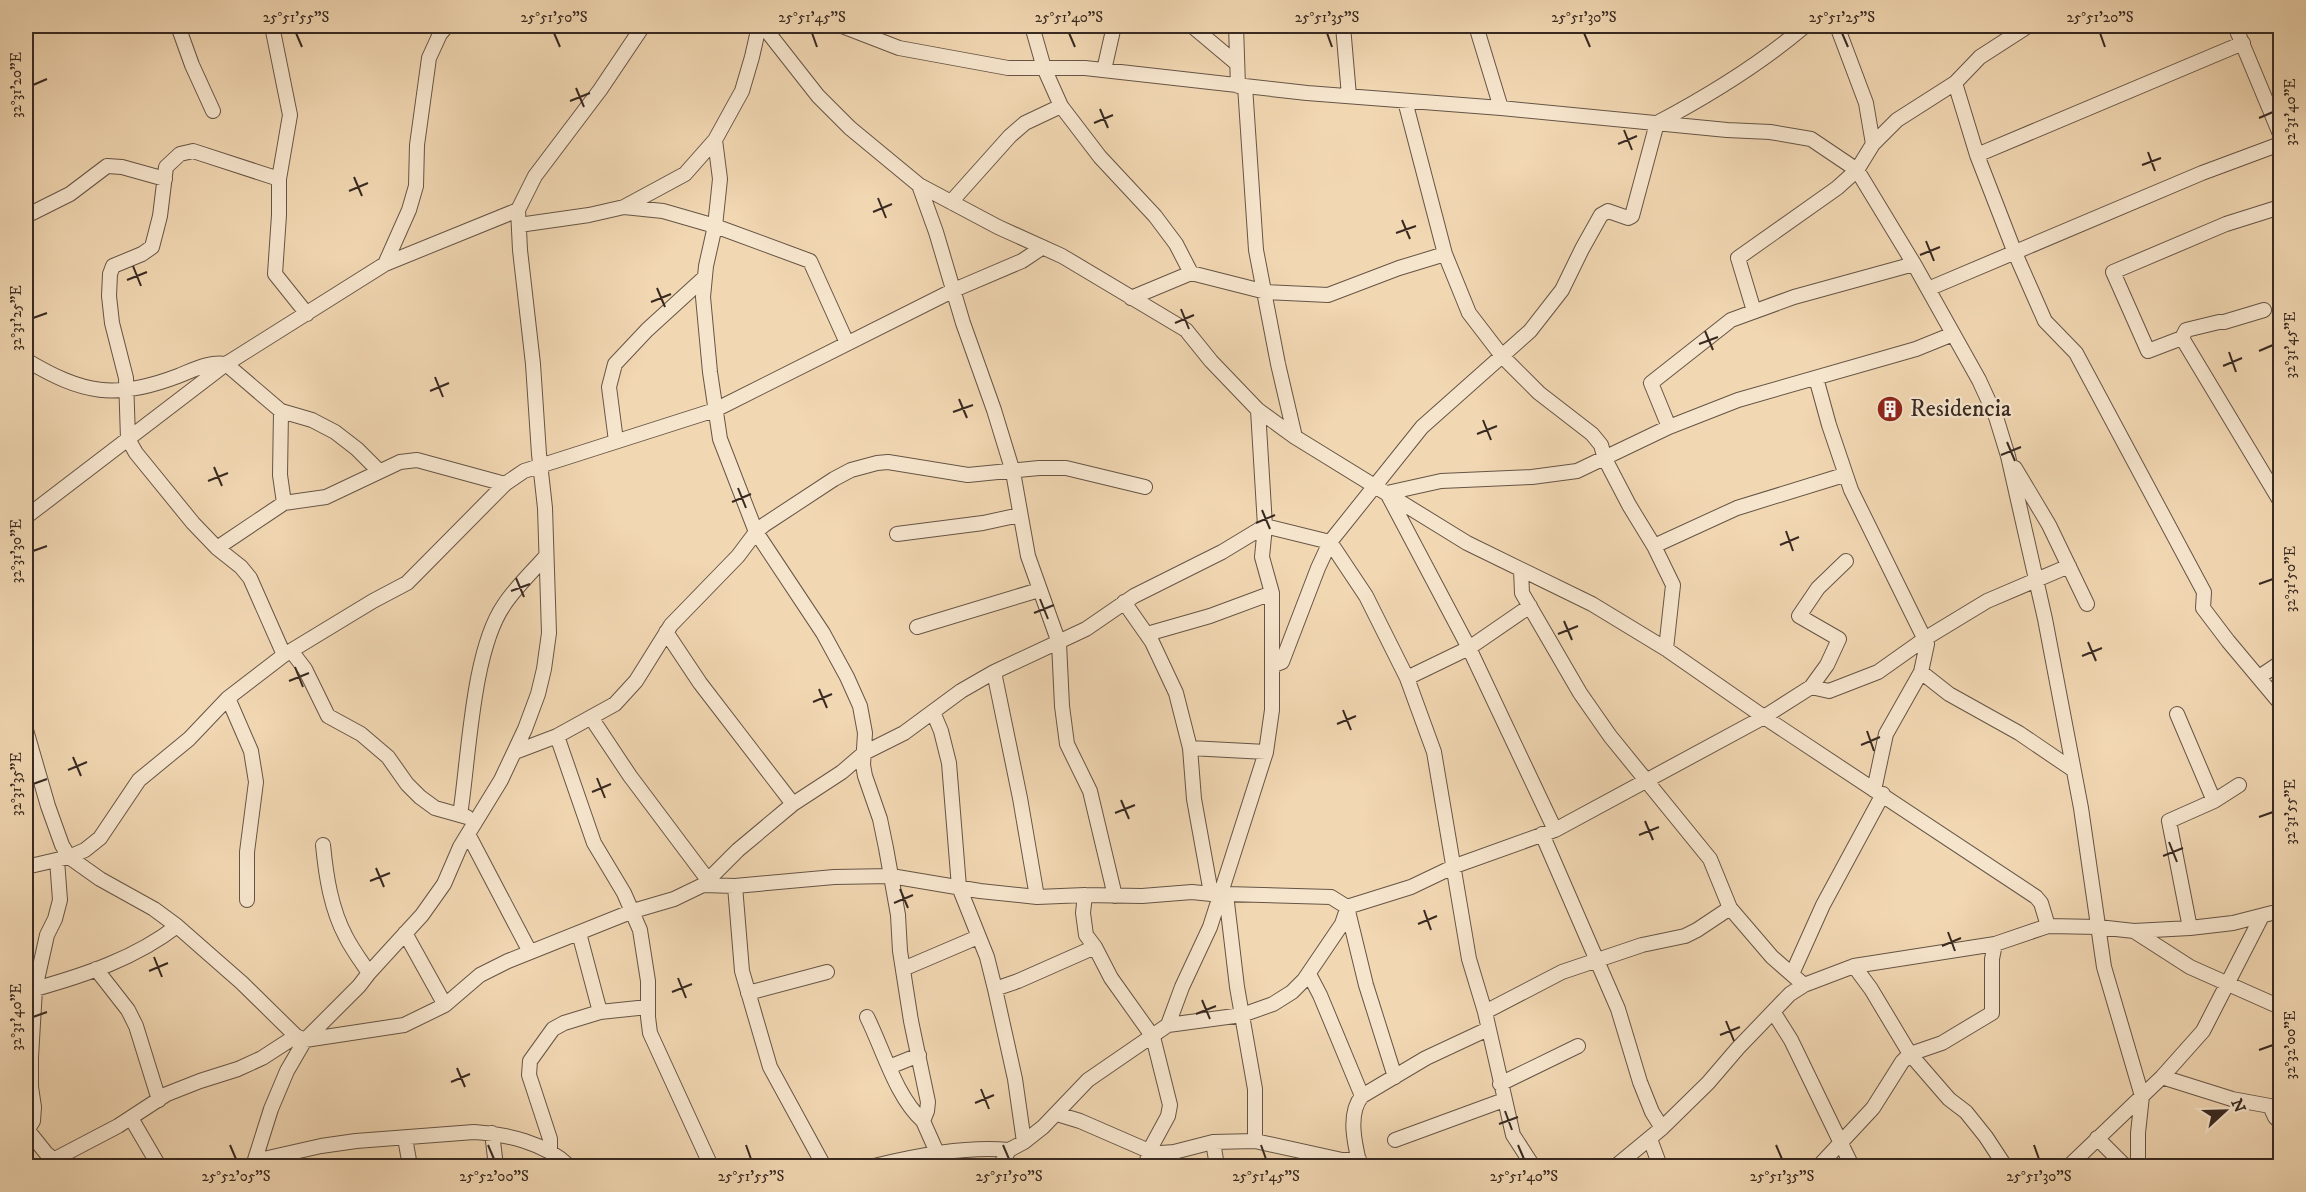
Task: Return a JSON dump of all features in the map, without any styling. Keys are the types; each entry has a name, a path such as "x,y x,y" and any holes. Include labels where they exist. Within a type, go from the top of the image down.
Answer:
{"street":[{"path":"178,26 192,65 213,111"},
{"path":"272,26 290,115 279,179 275,274 307,314"},
{"path":"385,264 409,210 416,186 417,145 429,58 440,34 447,26"},
{"path":"26,732 62,845 63,858 60,900 40,962 35,989 32,1022 34,1107 33,1121 27,1129 56,1164 182,1087 238,1069 300,1038 359,986 422,915 444,884 468,834 501,780 538,694 549,633 545,507 518,210 535,176 600,90 643,26"},
{"path":"519,225 589,215 624,207 685,174 715,140 742,91 761,26"},
{"path":"761,26 818,96 850,128 919,185 1062,256 1186,330 1211,361 1258,410 1295,437 1467,543 1592,604 1666,649 1764,717 2036,897 2041,903 2048,926"},
{"path":"842,26 899,48 1008,68 1104,70 1241,86 1770,132 1810,139 1857,170 1953,334 1996,417 2008,456 2036,579 2081,808 2104,967 2142,1096 2138,1133 2138,1167"},
{"path":"1032,26 1044,68 1061,106 1100,157 1155,216 1176,244 1191,273"},
{"path":"1104,70 1114,26"},
{"path":"1192,26 1236,63"},
{"path":"1236,26 1236,63 1241,86 1256,250 1295,437"},
{"path":"1343,26 1349,96"},
{"path":"1476,26 1501,108"},
{"path":"1274,665 1281,662 1330,542 1382,490 1422,427 1530,332 1563,290 1601,215 1608,211 1628,218 1635,212 1657,123 1756,66 1805,26"},
{"path":"1837,26 1866,103 1873,144"},
{"path":"1754,310 1738,258 1837,188 1857,170 1873,144 1897,120 1955,82 1980,57 2028,26"},
{"path":"2235,26 2274,101 2280,134"},
{"path":"1977,155 2243,43"},
{"path":"1955,82 1977,155 2014,253 2045,321 2076,353 2204,592 2204,608 2228,641 2280,703"},
{"path":"1405,101 1445,254 1469,313 1502,356 1539,393 1592,434 1601,445 1605,459 1654,546 1673,585 1666,649"},
{"path":"951,202 1010,136 1026,123 1061,106"},
{"path":"715,140 720,179 703,297 706,339 720,439 756,532 792,585 847,677 863,720 866,733 865,776 880,819 898,915 900,951 911,1021 928,1102 923,1120"},
{"path":"1928,290 2202,173 2280,144"},
{"path":"279,179 193,151 180,154 166,167 156,238 152,247 142,254 113,266 110,274 109,296 112,323 122,356 128,391 128,439 144,462 217,548 241,567 250,578 288,654 304,669 328,716 361,734 388,757 407,784 435,808 477,820"},
{"path":"26,216 70,194 107,166 122,167 165,179"},
{"path":"919,185 936,232 963,323 994,410 1012,472 1028,556 1059,643 1062,706 1067,744 1090,791 1115,896"},
{"path":"624,207 663,211 715,226 810,261 847,343"},
{"path":"2264,310 2224,322 2195,326 2186,330 2182,338 2148,351 2113,272 2226,224 2280,207"},
{"path":"26,517 226,364 385,264 518,210"},
{"path":"26,867 85,850 100,838 139,780 189,739 228,698 288,654 373,601 407,583 505,484 524,471 715,410 954,290 1022,261 1043,247"},
{"path":"1131,298 1191,273 1266,292 1328,295 1399,268 1445,254"},
{"path":"1669,427 1651,383 1731,320 1754,310 1914,264"},
{"path":"616,441 609,387 615,364 647,330 705,277"},
{"path":"1382,490 1441,481 1532,477 1577,471 1669,427 1738,400 1916,349 1953,334"},
{"path":"2182,338 2280,501"},
{"path":"26,360 69,383 106,391 128,391 208,365 226,364 281,411 312,420 335,432 357,448 379,471"},
{"path":"171,378 182,399"},
{"path":"1792,974 1878,792 1886,734 1922,672 1928,644 1889,570 1844,475 1816,378"},
{"path":"1168,1025 1182,987 1210,927 1266,752 1272,710 1274,665 1272,593 1262,557 1265,526 1258,410"},
{"path":"281,411 280,475 284,503"},
{"path":"2008,456 2049,525 2087,604"},
{"path":"217,548 284,503 326,497 400,462 417,460 505,484"},
{"path":"515,752 557,736 592,719 615,704 627,693 682,612 738,556 756,532 851,470 877,463 926,467 968,475 1039,468 1066,468 1145,487"},
{"path":"1654,546 1737,508 1844,475"},
{"path":"1382,490 1469,648 1549,832 1596,960 1618,1008 1640,1083 1652,1112 1662,1128"},
{"path":"897,534 983,523 1020,515"},
{"path":"300,1038 404,1025 445,1005 480,975 530,952 633,911 674,899 705,883 738,850 793,804 842,772 864,753 904,733 960,691 994,672 1086,629 1124,602 1222,552 1265,526 1330,542 1366,596 1407,678 1434,752 1467,948 1485,1012 1513,1135 1533,1167"},
{"path":"460,815 484,651 493,625 504,605 546,556"},
{"path":"1347,907 1411,886 1455,866 1549,832 1764,717 1811,687 1827,665 1839,639 1799,616 1818,588 1846,561"},
{"path":"1811,687 1829,691 1878,672 1926,638 1988,601 2069,566"},
{"path":"1521,570 1522,593 1580,693 1610,736 1710,860 1730,908 1772,957 1804,985"},
{"path":"917,627 1039,590"},
{"path":"1147,634 1210,616 1272,593"},
{"path":"1124,602 1147,634 1176,693 1190,748 1194,799 1219,894 1255,1089 1255,1141"},
{"path":"1407,678 1469,648 1530,606"},
{"path":"666,633 700,683 793,804"},
{"path":"2259,677 2280,663"},
{"path":"994,672 1020,798 1037,897"},
{"path":"1922,672 1949,694 2019,733 2072,769"},
{"path":"228,698 251,751 256,782 247,852 247,900"},
{"path":"933,712 941,731 949,763 959,887 987,957 1015,1079 1024,1142"},
{"path":"2177,714 2214,801"},
{"path":"592,719 705,883 735,886 834,877 891,876 1037,897 1192,892 1331,897 1347,907 1366,985 1395,1077"},
{"path":"557,736 594,843 633,911 640,930 649,996 650,1033 711,1167"},
{"path":"1190,748 1266,752"},
{"path":"2190,928 2169,821 2214,801 2239,785"},
{"path":"468,834 530,952"},
{"path":"323,845 327,878 345,936 369,973"},
{"path":"63,858 154,909 177,926 300,1038"},
{"path":"735,886 742,972 770,1067 824,1167"},
{"path":"1085,895 1083,913 1086,935 1111,978 1153,1037 1170,1105 1168,1116 1149,1151 1146,1167"},
{"path":"874,1167 941,1161 994,1149 1009,1150 1024,1142 1056,1114 1088,1080 1168,1025 1242,1014 1273,1004 1292,992 1309,974 1342,924 1347,907"},
{"path":"1485,1012 1562,972 1642,945 1686,936 1730,908"},
{"path":"1616,1167 1662,1128 1790,994 1804,985 1854,966 1995,944 2048,926 2098,927 2134,931 2190,928 2234,923 2274,913"},
{"path":"2069,1167 2097,1138 2134,1106 2203,1031 2226,982 2274,913"},
{"path":"35,989 96,969 142,950 177,926"},
{"path":"2134,931 2181,962 2280,1007"},
{"path":"405,933 445,1005"},
{"path":"579,933 600,1012"},
{"path":"903,969 978,937"},
{"path":"1818,1167 1873,1108 1902,1062 1910,1054 1942,1043 1992,1013 1992,959 1995,944"},
{"path":"995,989 1095,947"},
{"path":"26,961 40,962"},
{"path":"1854,966 1871,989 1910,1054 1949,1099 1966,1112 1986,1137 2005,1167"},
{"path":"96,969 132,1018 159,1100"},
{"path":"748,993 827,972"},
{"path":"1309,974 1362,1096"},
{"path":"550,1152 550,1139 529,1076 530,1061 554,1029 600,1012 648,1007"},
{"path":"1774,1012 1791,1040 1852,1167"},
{"path":"867,1017 882,1046 889,1067 911,1107 923,1120 941,1161"},
{"path":"1056,1114 1080,1121 1161,1154 1213,1142 1255,1141 1360,1163 1353,1123 1354,1105 1362,1096 1447,1047 1488,1029"},
{"path":"254,1165 271,1109 300,1038"},
{"path":"1500,1084 1578,1046"},
{"path":"889,1067 919,1055"},
{"path":"2162,1077 2232,1099 2275,1104 2275,1117 2280,1122"},
{"path":"1395,1140 1504,1100"},
{"path":"130,1118 159,1167"},
{"path":"254,1165 321,1146 356,1141 492,1133 523,1141 550,1152 569,1167"},
{"path":"492,1133 496,1167"},
{"path":"405,1138 410,1167"},
{"path":"2097,1138 2125,1167"},
{"path":"1650,1139 1659,1167"},
{"path":"1213,1142 1217,1167"},
{"path":"1000,1167 1009,1150"}],"place":[{"name":"Residencia","path":"1890,409"}]}
